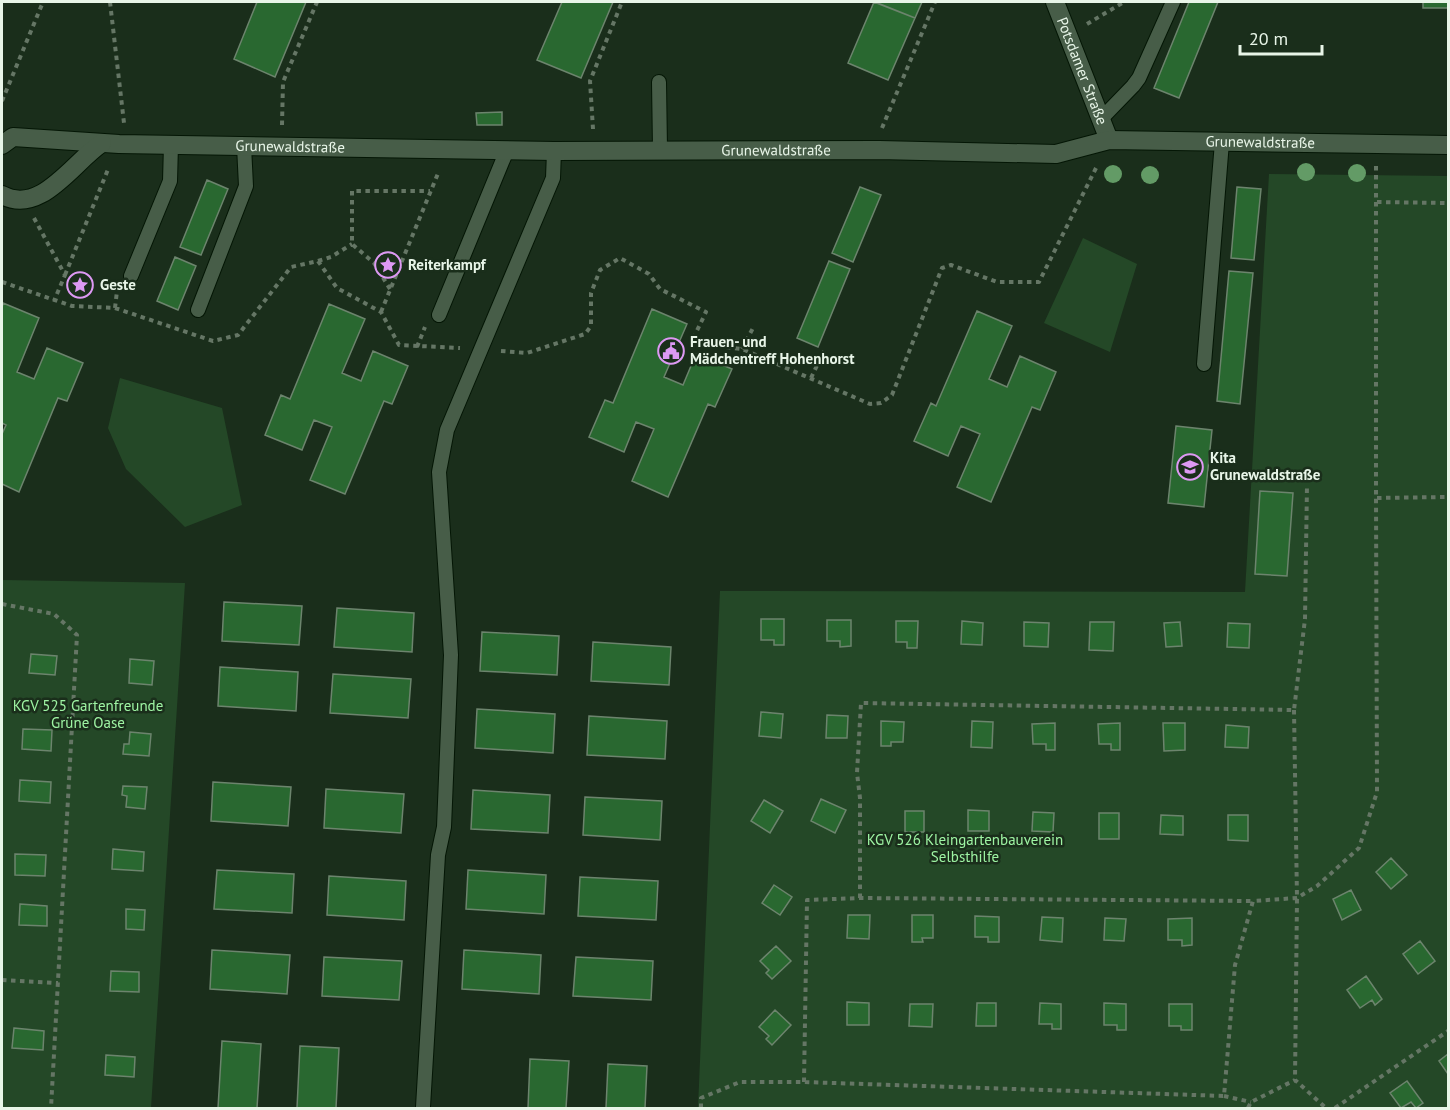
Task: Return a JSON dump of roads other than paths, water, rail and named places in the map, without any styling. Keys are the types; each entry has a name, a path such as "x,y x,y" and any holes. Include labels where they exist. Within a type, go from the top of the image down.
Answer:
{"street":[{"name":"Potsdamer Straße","path":"1055,2 1109,140"},
{"name":"Grunewaldstraße","path":"2,145 13,137 171,145 554,151 879,150 1056,154 1109,140 1449,145"},
{"path":"2,195 11,200 25,201 39,196 116,144"}],"lane":[{"path":"1101,119 1139,78 1173,2"},
{"path":"659,82 660,149"},
{"path":"1204,364 1221,142"},
{"path":"131,276 171,181 171,145"},
{"path":"198,310 246,186 244,146"},
{"path":"439,315 507,150"},
{"path":"423,1107 438,855 444,828 452,656 439,472 447,430 553,178 554,151"}],"place":[{"name":"Reiterkampf","path":"388,265"},
{"name":"Geste","path":"80,285"},
{"name":"Frauen- und Mädchentreff Hohenhorst","path":"671,351"},
{"name":"Kita Grunewaldstraße","path":"1190,467"}],"park label":[{"name":"KGV 525 Gartenfreunde Grüne Oase","path":"88,714"},
{"name":"KGV 526 Kleingartenbauverein Selbsthilfe","path":"965,848"}]}
